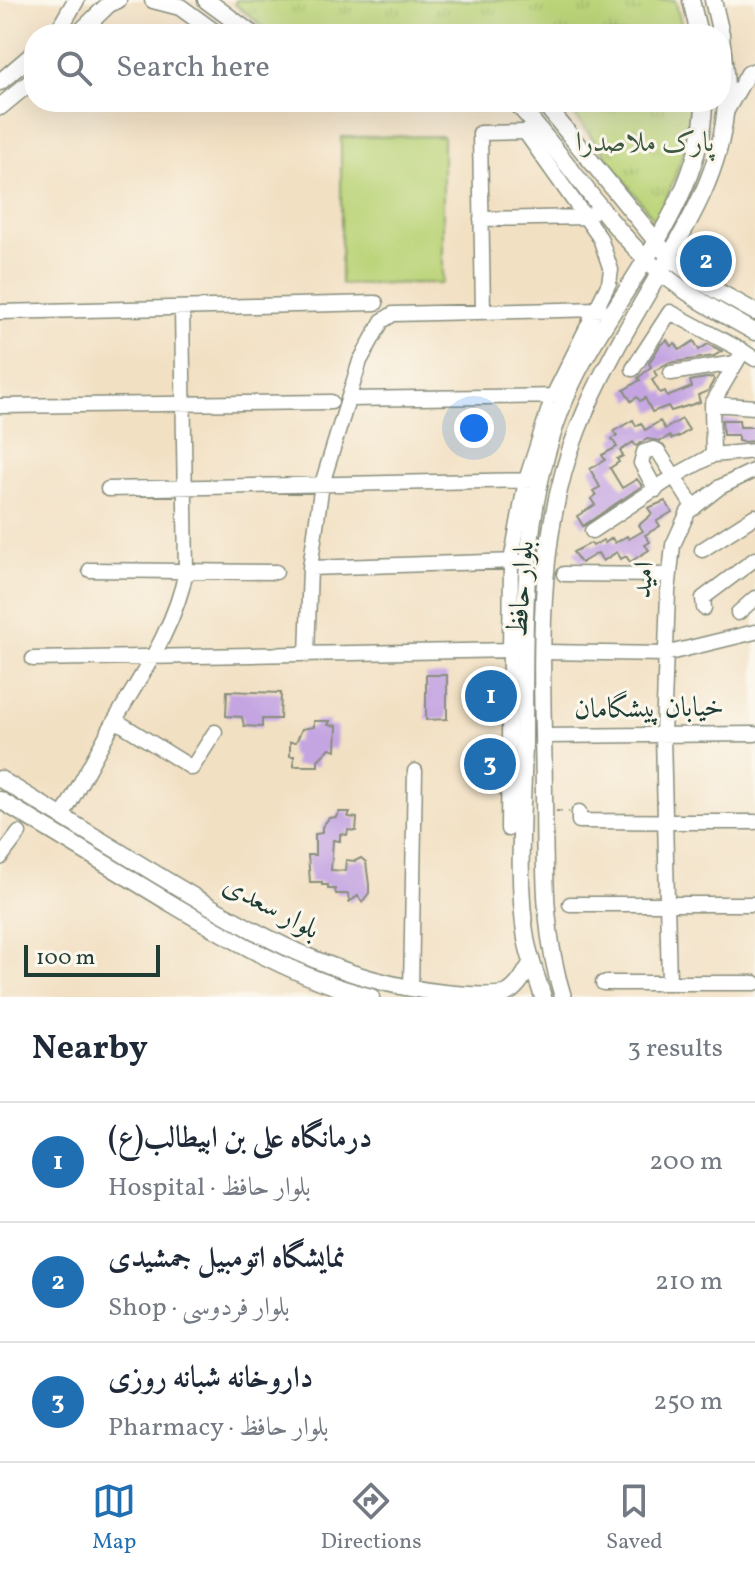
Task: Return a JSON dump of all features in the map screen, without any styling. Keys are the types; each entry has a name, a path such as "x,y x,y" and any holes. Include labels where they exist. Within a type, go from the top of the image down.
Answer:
{"main road":[{"path":"62,24 76,0"},
{"path":"88,24 109,4 118,0"},
{"path":"153,0 180,7 203,24"},
{"path":"206,0 238,24"},
{"path":"691,0 697,24"},
{"name":"بلوار حافظ","path":"713,0 718,24"},
{"path":"4,80 24,62"},
{"path":"4,80 14,82 19,94"},
{"path":"0,107 24,89"},
{"path":"525,112 646,259 660,272 755,332"},
{"path":"551,112 669,257 701,282 755,312"},
{"name":"بلوار حافظ","path":"543,997 526,938 516,825 522,797 516,739 519,561 532,480 560,396 615,312 680,196 695,154 702,112"},
{"name":"بلوار حافظ","path":"563,997 552,954 546,905 543,736 547,562 558,489 577,432 602,373 699,205 716,160 725,114"},
{"name":"بلوار سعدی","path":"0,779 221,913 288,949 343,972 411,989 478,996 506,994 519,983 532,962"},
{"path":"516,825 544,811 540,803 533,805 522,797"},
{"name":"بلوار سعدی","path":"0,800 212,928 280,965 338,989 371,997"},
{"path":"53,832 62,817"}],"street":[{"path":"731,103 748,73 755,70"},
{"path":"350,399 560,396 609,283 611,270 600,238 525,132 480,133 483,311"},
{"path":"481,219 586,217 601,208"},
{"path":"0,312 376,303"},
{"path":"62,817 155,655 180,600 186,571 182,308"},
{"path":"307,655 310,568 322,484 360,361 382,321 393,314 596,308 615,312"},
{"path":"633,369 670,312 744,357"},
{"path":"671,373 744,357"},
{"path":"713,455 712,404 744,357"},
{"path":"0,406 331,402"},
{"path":"712,404 755,407"},
{"path":"656,490 641,463 644,452 654,449 694,508"},
{"path":"592,531 673,477 713,455 755,451"},
{"name":"امید","path":"669,982 663,735 669,575 673,545 688,512 720,487 755,470"},
{"path":"108,489 532,480"},
{"path":"702,550 755,516"},
{"path":"704,608 703,598 755,559"},
{"path":"310,568 519,561"},
{"path":"90,570 276,572"},
{"path":"564,574 669,575"},
{"path":"738,613 755,598"},
{"path":"543,652 665,654 755,632"},
{"path":"33,659 516,650"},
{"path":"115,720 192,768 215,732"},
{"name":"خیابان پیشگامان","path":"543,736 755,734"},
{"path":"516,739 516,825"},
{"path":"411,989 415,771"},
{"path":"579,812 579,821 755,822"},
{"path":"0,858 19,833"},
{"path":"570,904 755,904"},
{"path":"603,983 755,983"}],"path":[{"path":"544,811 579,812"}],"green space":[{"path":"236,0 675,0 681,24 260,24 235,4"},
{"name":"پارک ملاصدرا","path":"573,112 691,112 680,163 655,221"},
{"path":"443,136 443,283 341,284 341,137"}],"building":[{"path":"667,340 671,346 675,343 680,350 694,341 699,350 708,344 722,351 714,356 668,363 654,371 657,376 652,380 660,393 665,391 667,397 692,387 690,381 713,377 714,380 708,391 698,395 700,402 671,411 668,406 652,412 645,398 640,401 637,397 631,401 624,390 640,380 638,378 651,367 649,363"},
{"path":"682,419 689,430 680,436 672,439 669,436 661,441 647,439 636,446 633,442 620,451 623,456 610,468 622,488 637,479 642,486 583,526 577,516 595,505 591,499 596,495 593,491 600,487 590,469 605,460 602,455 617,447 612,439 617,436 614,431 633,420 636,426 641,423 645,430 660,421 665,429"},
{"path":"722,420 739,420 740,427 755,427 755,441 743,442 738,441 738,435 723,435"},
{"path":"665,501 672,512 657,521 660,526 645,535 650,542 645,545 649,550 630,562 626,556 621,559 617,552 603,561 598,553 581,563 573,552 603,540 605,543 612,538 615,543 627,536 629,539 643,531 639,525 652,514 648,508"},
{"path":"426,675 447,675 447,719 426,720"},
{"path":"227,691 281,693 280,719 262,719 262,727 244,726 242,717 226,716"},
{"path":"314,721 330,721 328,725 337,726 336,750 330,748 318,760 318,766 294,766 290,742 296,742 302,729 314,727"},
{"path":"339,812 350,812 348,817 357,818 356,831 348,830 347,835 340,834 340,841 333,840 331,870 345,871 346,860 361,858 366,862 369,893 362,902 358,896 349,902 348,894 336,894 335,889 328,889 328,885 322,885 322,882 310,882 308,855 315,855 315,834 322,833 322,827 329,818 336,817"}],"place":[{"name":"نمایشگاه اتومبیل جمشیدی","path":"706,261"},
{"name":"درمانگاه علی بن ابیطالب(ع)","path":"491,696"},
{"name":"داروخانه شبانه روزی","path":"490,764"}]}
